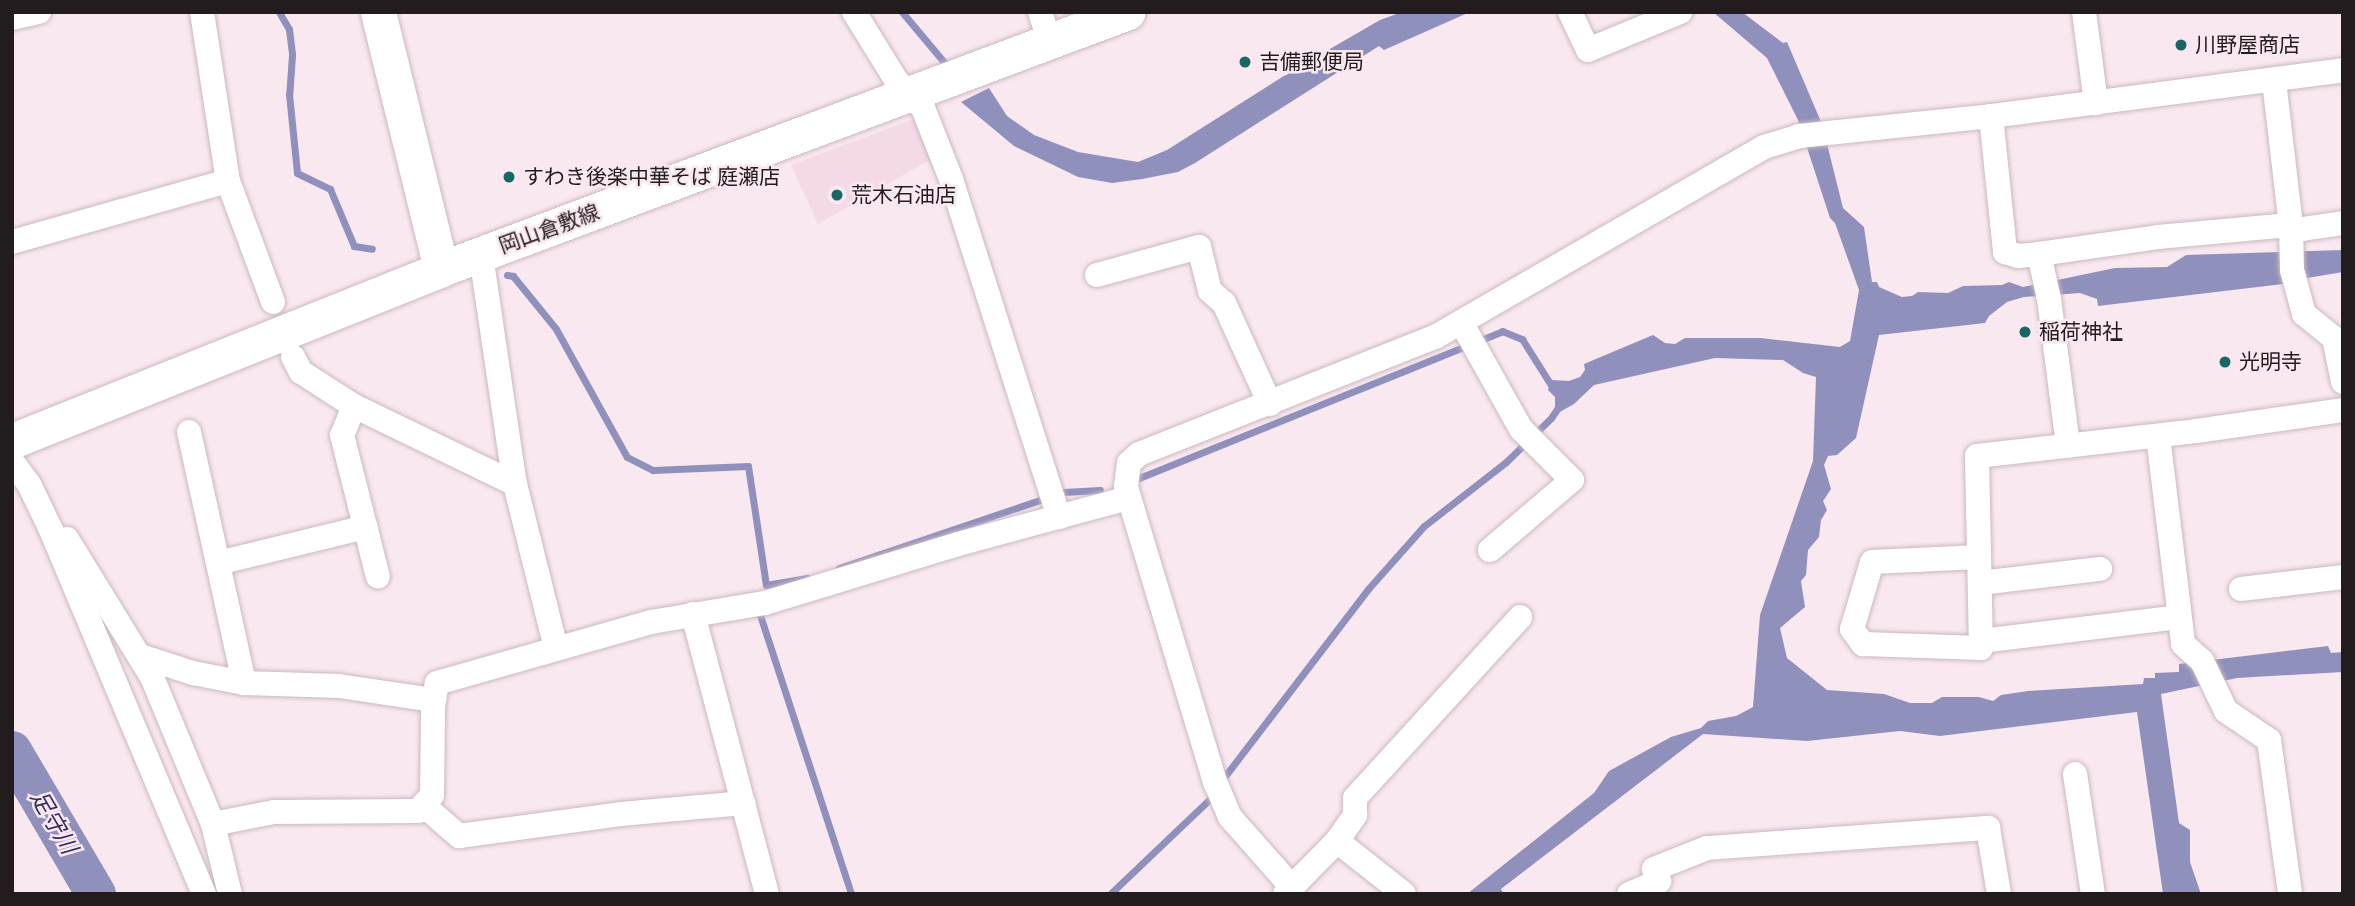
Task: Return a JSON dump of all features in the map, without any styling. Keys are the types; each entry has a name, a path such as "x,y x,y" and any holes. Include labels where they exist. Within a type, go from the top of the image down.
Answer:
{"main road":[{"path":"378,12 441,269"},
{"name":"岡山倉敷線","path":"12,441 441,269 974,70 1045,27 1128,12"}],"street":[{"path":"12,19 39,12"},
{"path":"202,12 229,181 273,302"},
{"path":"854,12 896,80 922,90 923,108 951,180 1054,504"},
{"path":"1570,12 1588,50 1680,12"},
{"path":"2084,12 2095,103"},
{"path":"1520,617 1355,799 1355,815 1337,841 1288,890 1230,817 1217,788 1126,487 1129,463 1139,453 1270,404 1435,337 1469,337 1764,147 1799,136 1991,116 2343,70"},
{"path":"2274,81 2292,249 2304,314 2333,338 2343,382"},
{"path":"1991,116 2005,252 2018,256 2044,277 2068,446"},
{"path":"12,242 229,181"},
{"path":"2292,249 2302,229 2343,223"},
{"path":"2044,277 2158,237 2292,249"},
{"path":"1097,275 1199,247 1210,291 1224,303 1270,404"},
{"path":"481,255 514,484 556,648"},
{"path":"1469,337 1531,440 1572,480 1490,550"},
{"path":"293,357 300,372 354,406 514,484"},
{"path":"354,406 342,435 378,577"},
{"path":"1979,556 1872,562 1853,629 1863,645 1981,648 1977,456 2158,436 2343,410"},
{"path":"189,432 244,683"},
{"path":"2158,436 2183,644 2210,678 2226,711 2269,740 2290,894"},
{"path":"12,461 62,530 152,677 214,829 244,894"},
{"path":"29,484 204,894"},
{"path":"214,829 274,812 418,811 432,795 434,700 437,683 556,648 693,614 765,603 1054,504 1129,498"},
{"path":"218,563 366,527"},
{"path":"1980,583 2100,569"},
{"path":"2241,589 2343,577"},
{"path":"693,614 767,894"},
{"path":"1981,641 2179,617"},
{"path":"140,656 193,673 244,683 339,686 434,700"},
{"path":"2075,774 2093,894"},
{"path":"423,805 459,836 621,814 744,803"},
{"path":"1629,894 1659,881 1654,869 1707,848 1988,828 1999,894"},
{"path":"214,829 230,894"},
{"path":"1337,841 1404,894"}],"shaded area":[{"name":"荒木石油店","path":"919,117 933,158 818,224 791,165"}],"water":[{"path":"1402,12 1470,12 1384,50 1379,46 1178,172 1112,183 1078,177 1014,146 961,102 989,88 1007,116 1034,135 1078,152 1138,162 1167,150 1290,72 1380,20"},
{"path":"1713,12 1742,12 1783,43 1787,42 1822,124 1843,208 1864,227 1872,282 1877,282 1879,287 1902,297 1918,292 1948,293 1963,286 2002,285 2009,282 2023,287 2115,268 2167,267 2186,255 2343,250 2343,272 2307,278 2306,274 2301,274 2282,279 2283,284 2098,306 2097,299 2080,293 2024,297 2007,302 1989,316 1985,323 1879,335 1856,438 1837,455 1828,456 1824,465 1831,489 1823,501 1827,510 1821,520 1819,537 1808,550 1806,575 1801,581 1805,607 1780,628 1787,658 1827,690 1884,694 1910,703 1932,703 1942,697 1979,697 1993,701 2001,695 2028,691 2143,684 2144,678 2155,678 2155,673 2179,672 2179,664 2328,646 2331,653 2343,652 2343,672 2237,678 2161,694 2179,823 2190,830 2190,862 2201,894 2163,894 2137,712 1940,736 1900,731 1807,741 1703,734 1501,889 1504,894 1467,894 1594,793 1609,771 1671,737 1701,728 1708,721 1736,716 1753,707 1760,615 1813,461 1816,377 1803,373 1783,360 1715,358 1594,385 1574,404 1558,413 1555,410 1555,397 1548,390 1551,380 1569,381 1580,377 1585,370 1584,364 1653,335 1665,343 1675,344 1685,338 1760,338 1840,347 1850,341 1859,290 1835,223 1830,218 1798,120 1767,58"}],"waterway":[{"path":"279,12 289,29 292,55 289,94 297,173 330,189 354,246 372,249"},
{"path":"902,12 949,68"},
{"path":"507,275 513,276 556,329 627,457 653,470 748,466 766,585 807,578"},
{"path":"1139,478 1502,331 1522,339 1553,388"},
{"path":"1222,780 1368,589 1424,526 1506,462 1551,418 1561,403"},
{"path":"839,568 1064,492 1100,490"},
{"path":"760,615 851,894"},
{"name":"足守川","path":"12,751 96,894"},
{"path":"1110,894 1215,794"}],"place":[{"name":"川野屋商店","path":"2181,45"},
{"name":"吉備郵便局","path":"1245,62"},
{"name":"すわき後楽中華そば 庭瀬店","path":"509,177"},
{"name":"荒木石油店","path":"837,195"},
{"name":"稲荷神社","path":"2025,332"},
{"name":"光明寺","path":"2225,362"}]}
